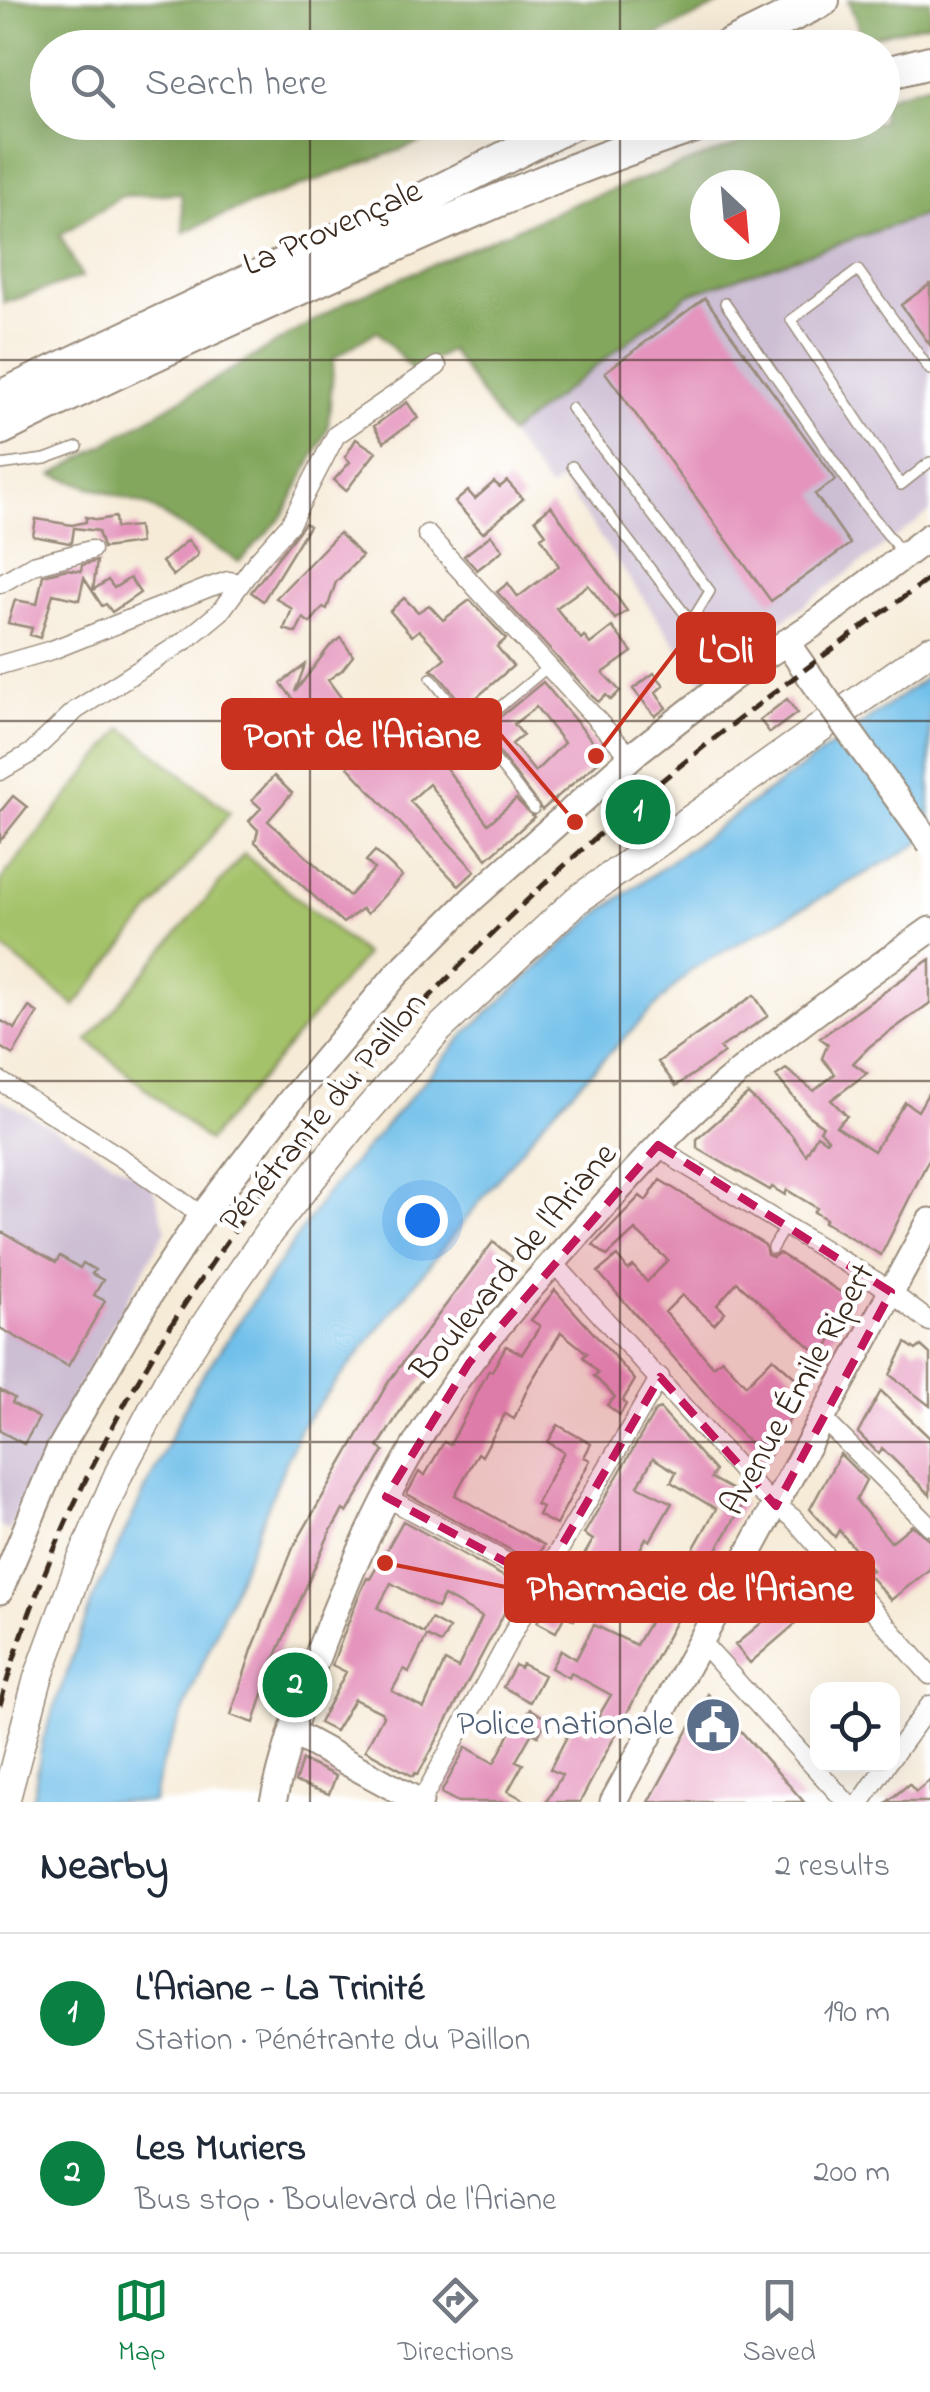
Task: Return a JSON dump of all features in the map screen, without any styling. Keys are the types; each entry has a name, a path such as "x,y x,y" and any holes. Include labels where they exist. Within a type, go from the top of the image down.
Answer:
{"highway":[{"path":"762,30 823,0"},
{"path":"900,70 930,62"},
{"name":"La Provençale","path":"0,397 427,197 539,140"},
{"name":"La Provençale","path":"0,429 195,335 470,212 656,140"}],"main road":[{"name":"Pénétrante du Paillon","path":"0,1760 24,1672 114,1452 205,1294 256,1221 338,1119 427,1019 567,889 629,840 794,731 930,634"},
{"name":"Pénétrante du Paillon","path":"5,1802 38,1678 79,1566 119,1473 168,1381 219,1304 270,1231 351,1129 439,1029 577,900 930,650"}],"street":[{"path":"0,771 31,753 76,710 186,640 220,612 290,524 336,435 437,366"},
{"path":"426,534 548,666 627,760"},
{"path":"0,1591 39,1495 76,1420 155,1286 202,1216 290,1101 396,974 627,760 732,678 930,536"},
{"path":"0,584 33,565 90,550"},
{"path":"0,665 52,650 210,587 228,581 241,583"},
{"path":"786,642 930,844"},
{"name":"Boulevard de l'Ariane","path":"273,1802 313,1671 386,1497 443,1400 505,1317 658,1145 707,1099 804,1020 930,930"},
{"path":"0,1081 202,1216"},
{"path":"658,1145 892,1292 930,1322"},
{"name":"Avenue Émile Ripert","path":"614,1802 930,1222"},
{"path":"553,1262 776,1506 792,1518 930,1675"},
{"path":"293,1733 421,1802 540,1580 660,1378"},
{"path":"823,1419 930,1526"},
{"path":"386,1497 540,1580"},
{"path":"701,1642 846,1802"},
{"path":"900,1747 930,1705"},
{"path":"861,1802 882,1772"}],"lane":[{"path":"930,370 858,270 791,320 901,486 930,462"},
{"path":"725,303 864,505 904,556"},
{"path":"571,408 710,591 692,622"},
{"path":"0,465 45,459 78,446"},
{"path":"572,466 732,678"},
{"path":"472,730 548,666"},
{"path":"431,678 534,809"},
{"path":"772,1250 786,1225"}],"highlighted area":[{"path":"658,1145 891,1292 776,1506 660,1377 541,1581 386,1497 469,1363"}],"shaded area":[{"path":"930,213 930,512 701,681 561,481 549,489 509,434 689,294"},
{"path":"0,1098 152,1184 166,1230 80,1384 9,1531 0,1526"}],"green space":[{"path":"0,0 729,0 668,30 30,30 30,140 428,140 184,232 181,193 122,196 60,235 82,277 4,303 0,272"},
{"path":"848,0 930,0 930,23 900,30 860,30"},
{"path":"930,84 930,213 689,294 509,434 450,350 414,372 377,331 334,358 328,428 283,516 239,562 148,506 53,475 347,301 578,202 751,140 900,140 900,93"},
{"path":"123,728 230,813 75,1006 0,946 0,881"},
{"path":"244,854 365,955 208,1141 88,1040"}],"water":[{"path":"930,675 930,834 917,845 692,969 547,1117 300,1428 162,1763 153,1802 32,1802 43,1739 92,1601 194,1388 326,1194 467,1032 596,915"}],"building":[{"path":"930,284 930,345 901,305"},
{"path":"705,298 836,480 815,494 850,544 771,601 605,372"},
{"path":"407,402 418,418 384,442 374,426"},
{"path":"356,439 376,452 346,491 334,480 350,462 345,457"},
{"path":"507,481 523,499 483,533 455,502 468,491 475,499 494,482 500,487"},
{"path":"551,506 627,611 615,619 588,585 556,608 581,639 584,636 590,644 612,627 632,652 603,673 620,691 611,700 606,695 598,702 497,592 508,583 518,597 559,566 535,519"},
{"path":"86,517 115,517 116,528 138,526 140,543 103,548 98,531 74,528 69,543 33,536 36,519 72,525 86,522"},
{"path":"305,523 309,526 263,601 251,592"},
{"path":"339,533 362,556 336,582 327,609 323,607 310,623 303,618 296,633 284,629 292,609 276,598"},
{"path":"491,535 503,550 477,570 464,556"},
{"path":"188,540 197,556 173,576 162,562"},
{"path":"97,561 93,590 108,580 114,588 130,578 140,593 112,612 106,604 102,606 84,578 79,600 53,594 40,638 30,635 32,628 8,623 15,600 37,604 43,575 67,569 81,571 82,565"},
{"path":"404,598 418,612 429,605 443,620 470,600 506,639 497,647 513,666 477,697 486,707 473,718 431,670 445,658 419,630 412,636 390,611"},
{"path":"341,638 353,656 328,680 348,707 336,715 356,737 398,704 488,824 516,799 534,817 487,859 429,784 410,801 475,871 459,886 348,767 352,763 324,735 315,742 295,720 304,714 281,683 305,665 295,692 329,647"},
{"path":"654,673 664,685 656,692 666,708 655,716 633,689"},
{"path":"543,682 605,756 542,810 483,731","holes":["536,707 564,743 535,772 512,744 523,735 514,724"]},
{"path":"787,699 797,713 770,733 760,720"},
{"path":"274,776 292,793 268,821 349,896 374,869 366,861 375,851 402,876 367,914 362,909 343,923 255,842 258,830 249,821 261,808 252,800"},
{"path":"13,796 27,807 0,841 0,812"},
{"path":"930,959 930,1003 870,1046 853,1063 867,1073 831,1100 847,1116 836,1126 874,1151 905,1102 918,1111 930,1090 930,1157 881,1255 824,1222 826,1219 814,1212 817,1208 787,1190 785,1195 772,1187 770,1190 697,1148 697,1139 748,1094 791,1134 806,1155 817,1135 826,1141 820,1130 823,1126 810,1117 776,1076 786,1069 814,1091 835,1074 822,1058 828,1044 820,1038"},
{"path":"754,995 768,1016 720,1048 724,1053 676,1086 658,1062"},
{"path":"29,1007 38,1013 13,1055 0,1047 0,1020 15,1029"},
{"path":"660,1180 765,1245 767,1255 779,1253 853,1300 822,1357 737,1282 717,1305 725,1312 714,1324 682,1295 665,1312 713,1366 722,1359 746,1385 773,1358 807,1388 766,1462 598,1272 617,1256 628,1270 633,1266 647,1282 668,1260 635,1230 607,1256 593,1245 640,1196 646,1201"},
{"path":"0,1231 56,1262 60,1256 80,1268 83,1263 103,1280 94,1295 105,1301 68,1366 0,1328"},
{"path":"493,1242 513,1258 411,1394 378,1447 384,1451 347,1513 343,1510 330,1532 272,1665 254,1723 231,1715 293,1548 389,1381"},
{"path":"555,1290 635,1380 623,1400 626,1404 620,1415 607,1405 615,1397 594,1376 598,1373 583,1357 587,1353 561,1332 514,1419 505,1414 482,1456 478,1453 455,1495 544,1545 531,1561 407,1494 419,1472 425,1475 444,1442 450,1445 506,1346 522,1354 540,1326 531,1320"},
{"path":"906,1343 916,1350 921,1346 930,1354 930,1406 890,1375"},
{"path":"0,1390 14,1398 12,1403 39,1418 24,1444 0,1431"},
{"path":"881,1391 930,1438 930,1495 882,1448 879,1454 858,1433"},
{"path":"660,1409 715,1471 711,1478 736,1492 733,1496 744,1503 716,1551 722,1554 705,1586 697,1581 580,1802 546,1802 562,1775 550,1769 573,1725 589,1733 611,1695 571,1673 569,1678 551,1668 561,1650 576,1659 594,1625 636,1645 661,1602 599,1569 574,1620 565,1615 556,1632 537,1622 562,1583 567,1585 593,1540 584,1534 655,1411","holes":["653,1458 676,1472 671,1482 716,1509 674,1583 634,1561 672,1503 638,1486"]},
{"path":"558,1425 591,1444 584,1457 590,1460 556,1525 538,1515 542,1507 536,1504 564,1452 548,1442"},
{"path":"840,1454 866,1480 856,1500 891,1542 912,1525 930,1540 930,1569 891,1600 867,1573 872,1570 839,1530 835,1537 810,1509"},
{"path":"403,1521 519,1585 430,1753 413,1776 365,1750 383,1716 381,1712 354,1699 335,1731 319,1723 346,1672 332,1665 357,1600 367,1578 370,1579","holes":["391,1583 437,1608 444,1596 482,1617 458,1668 445,1661 424,1708 392,1691 404,1669 409,1672 427,1636 441,1643 449,1629 431,1619 424,1633 378,1608"]},
{"path":"817,1576 831,1593 750,1663 735,1645"},
{"path":"522,1664 544,1675 530,1702 503,1687 515,1665 520,1668"},
{"name":"Police nationale","path":"708,1694 804,1802 649,1802"},
{"path":"530,1709 547,1719 538,1736 532,1733 516,1761 523,1764 508,1791 528,1802 458,1802 441,1793 466,1747 494,1763 515,1724 520,1726"},
{"path":"302,1760 336,1776 329,1794 295,1782"},
{"path":"930,1780 930,1802 887,1802 909,1784 916,1792"}],"railway":[{"path":"0,1705 46,1569 106,1439 178,1315 260,1196 350,1084 448,978 552,877 659,783 930,578"}],"place":[{"name":"L'Oli","path":"596,756"},
{"name":"L'Ariane - La Trinité","path":"638,812"},
{"name":"Pont de l'Ariane","path":"575,822"},
{"name":"Pharmacie de l'Ariane","path":"385,1563"},
{"name":"Les Muriers","path":"295,1685"},
{"name":"Police nationale","path":"713,1725"}]}
